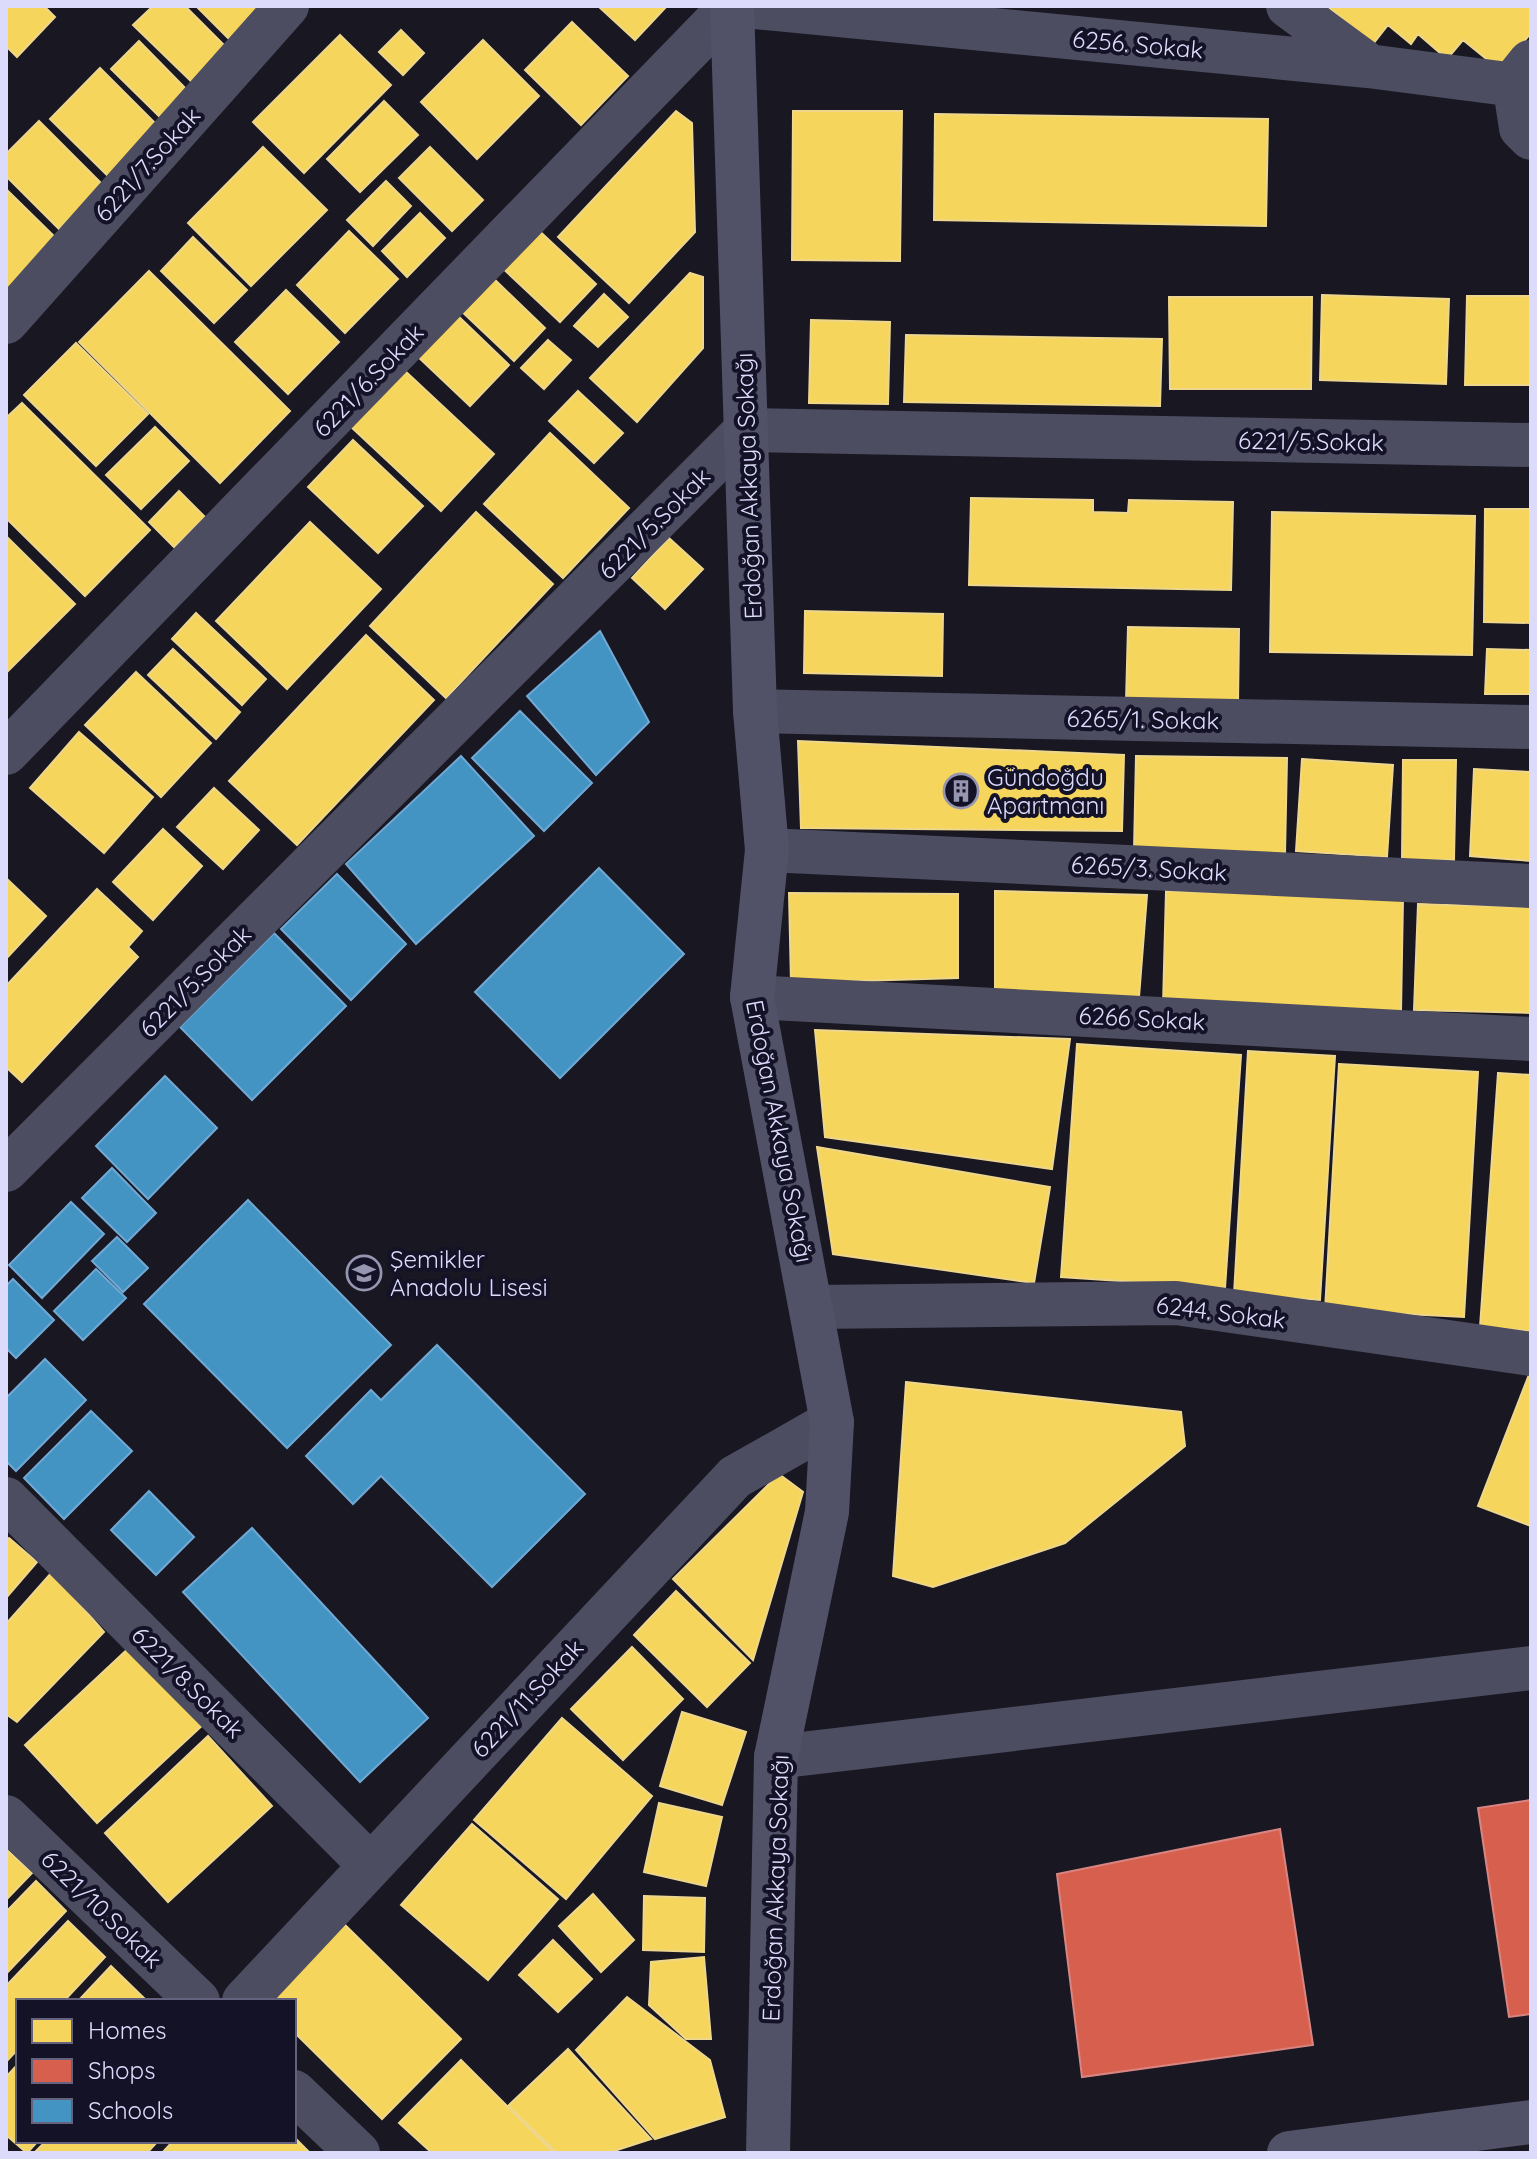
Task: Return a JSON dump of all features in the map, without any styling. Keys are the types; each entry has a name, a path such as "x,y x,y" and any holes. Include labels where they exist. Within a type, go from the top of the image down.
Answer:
{"street":[{"name":"6221/7.Sokak","path":"6,322 287,6"},
{"name":"Erdoğan Akkaya Sokağı","path":"731,6 755,711 767,850 752,997 813,1307 832,1422 827,1512 776,1757 768,2153"},
{"name":"6221/6.Sokak","path":"6,753 731,6"},
{"name":"6256. Sokak","path":"744,6 1368,66 1525,77"},
{"path":"1288,6 1368,66"},
{"path":"1525,77 1521,128 1531,138"},
{"name":"6221/5.Sokak","path":"6,1170 746,430 1531,445"},
{"name":"6265/1. Sokak","path":"755,711 1531,727"},
{"name":"6265/3. Sokak","path":"767,850 1531,886"},
{"name":"6266 Sokak","path":"752,997 1531,1039"},
{"name":"6244. Sokak","path":"813,1307 1176,1303 1531,1354"},
{"name":"6221/11.Sokak","path":"246,1999 735,1477 832,1422"},
{"name":"6221/8.Sokak","path":"6,1499 370,1865"},
{"path":"776,1757 1531,1668"},
{"name":"6221/10.Sokak","path":"6,1817 196,1999"},
{"path":"296,2094 358,2153"},
{"path":"1289,2153 1531,2122"}],"building: Homes":[{"path":"6,6 44,6 55,17 17,57 6,46"},
{"path":"153,6 185,6 229,50 195,85 133,25"},
{"path":"196,6 256,6 263,14 234,44"},
{"path":"598,6 667,6 635,40"},
{"path":"1327,6 1531,6 1531,33 1500,70 1463,40 1447,59 1418,34 1411,44 1388,25 1373,44"},
{"path":"572,22 628,76 581,125 525,70"},
{"path":"401,30 424,53 403,75 379,52"},
{"path":"340,35 391,85 304,173 253,122"},
{"path":"483,40 539,96 477,159 421,102"},
{"path":"139,41 193,96 166,123 111,69"},
{"path":"100,68 158,126 109,177 50,119"},
{"path":"384,101 418,135 360,192 327,159"},
{"path":"676,111 692,123 695,232 629,303 558,237"},
{"path":"793,111 902,111 900,261 792,260"},
{"path":"935,114 1268,119 1266,226 934,220"},
{"path":"39,121 103,185 59,229 6,176 6,154"},
{"path":"263,147 327,210 251,286 188,223"},
{"path":"430,147 483,200 452,231 399,178"},
{"path":"386,181 411,206 373,246 347,220"},
{"path":"6,189 59,241 6,296"},
{"path":"420,213 445,238 407,277 382,251"},
{"path":"533,225 596,284 560,322 498,264"},
{"path":"349,231 398,279 345,333 297,285"},
{"path":"193,237 247,290 214,323 161,271"},
{"path":"149,271 290,411 220,483 79,342"},
{"path":"690,273 703,277 703,348 637,422 590,378"},
{"path":"490,275 545,328 514,361 458,308"},
{"path":"286,290 339,342 288,394 235,342"},
{"path":"604,294 628,317 598,347 574,326"},
{"path":"1322,295 1449,299 1446,384 1320,380"},
{"path":"1467,296 1531,296 1531,385 1465,385"},
{"path":"1169,297 1312,297 1311,389 1170,389"},
{"path":"455,313 509,365 470,406 416,355"},
{"path":"811,320 890,322 888,404 809,403"},
{"path":"906,335 1162,339 1160,406 904,402"},
{"path":"548,340 571,360 544,389 521,368"},
{"path":"76,343 148,414 96,466 24,395"},
{"path":"403,369 494,454 441,511 350,426"},
{"path":"578,391 623,433 594,463 549,421"},
{"path":"22,403 150,530 85,596 6,518 6,418"},
{"path":"155,427 189,461 141,509 106,475"},
{"path":"550,433 629,508 563,578 484,504"},
{"path":"353,440 423,506 378,553 308,487"},
{"path":"179,491 205,517 174,547 149,522"},
{"path":"971,498 1093,500 1093,512 1128,513 1129,500 1233,502 1231,590 969,585"},
{"path":"1485,509 1531,509 1531,623 1484,622"},
{"path":"476,512 553,584 446,698 370,626"},
{"path":"1272,512 1475,516 1472,655 1270,652"},
{"path":"310,522 381,589 287,689 216,621"},
{"path":"6,536 75,604 6,673"},
{"path":"669,538 703,569 665,609 632,578"},
{"path":"805,611 943,614 942,676 804,673"},
{"path":"196,613 266,679 242,705 172,639"},
{"path":"1128,627 1239,629 1238,704 1126,702"},
{"path":"366,635 434,700 297,845 229,781"},
{"path":"173,649 240,712 216,739 148,675"},
{"path":"1487,649 1531,650 1531,694 1485,694"},
{"path":"136,672 211,743 161,797 85,725"},
{"path":"79,732 153,797 104,853 30,788"},
{"name":"Gündoğdu Apartmanı","path":"798,741 1124,755 1122,831 801,828"},
{"path":"1136,756 1287,758 1285,854 1134,851"},
{"path":"1302,759 1393,765 1387,857 1296,851"},
{"path":"1403,760 1456,760 1454,860 1402,860"},
{"path":"1474,769 1531,772 1531,861 1470,856"},
{"path":"214,788 259,830 223,869 177,827"},
{"path":"163,829 202,866 153,920 113,882"},
{"path":"6,878 46,916 6,959"},
{"path":"97,889 142,931 128,947 138,957 22,1082 6,1067 6,986"},
{"path":"995,891 1147,895 1139,997 995,994"},
{"path":"1166,891 1403,898 1401,1012 1163,1006"},
{"path":"789,893 958,894 958,978 791,983"},
{"path":"1418,904 1531,907 1531,1013 1414,1010"},
{"path":"815,1030 1070,1039 1052,1169 825,1137"},
{"path":"1077,1044 1241,1055 1225,1288 1061,1277"},
{"path":"1248,1051 1335,1056 1320,1300 1234,1294"},
{"path":"1339,1064 1478,1072 1464,1317 1325,1310"},
{"path":"1498,1073 1531,1075 1531,1331 1480,1327"},
{"path":"817,1147 1050,1187 1034,1283 833,1254"},
{"path":"1531,1372 1531,1526 1478,1506"},
{"path":"906,1382 1181,1412 1185,1446 1065,1543 933,1587 893,1576"},
{"path":"779,1474 803,1492 753,1660 673,1579"},
{"path":"9,1538 37,1562 6,1598 6,1541"},
{"path":"52,1572 104,1632 17,1722 6,1714 6,1624"},
{"path":"676,1591 750,1663 707,1707 634,1635"},
{"path":"132,1645 205,1723 97,1823 25,1745"},
{"path":"632,1647 683,1699 623,1760 571,1709"},
{"path":"682,1712 746,1732 722,1805 660,1786"},
{"path":"562,1718 652,1796 566,1899 474,1820"},
{"path":"208,1736 272,1806 168,1902 105,1833"},
{"path":"659,1803 722,1817 706,1886 644,1872"},
{"path":"472,1824 558,1899 488,1980 401,1905"},
{"path":"6,1849 32,1873 6,1900"},
{"path":"36,1881 66,1911 6,1974 6,1912"},
{"path":"593,1894 634,1940 601,1972 559,1926"},
{"path":"644,1896 705,1898 704,1952 643,1950"},
{"path":"338,1918 461,2039 382,2119 296,2034 296,1999 264,1999"},
{"path":"68,1921 105,1957 66,1999 16,1999 16,2051 6,2062 6,1986"},
{"path":"553,1940 592,1979 558,2012 519,1975"},
{"path":"704,1957 711,2039 686,2039 649,2005 651,1962"},
{"path":"111,1966 145,1999 80,1999"},
{"path":"627,1997 710,2060 725,2117 655,2139 576,2050"},
{"path":"568,2049 651,2139 608,2153 557,2153 508,2106"},
{"path":"461,2060 554,2153 432,2153 399,2123"},
{"path":"16,2066 16,2143 36,2143 27,2153 6,2135 6,2077"},
{"path":"296,2139 310,2153 162,2153 171,2143 296,2143"},
{"path":"44,2143 156,2143 147,2153 34,2153"}],"building: Shops":[{"path":"1531,1800 1531,2014 1509,2017 1478,1808"},
{"path":"1280,1829 1313,2045 1082,2077 1057,1874"}],"building: Schools":[{"path":"600,631 649,722 596,775 527,696"},
{"path":"520,711 592,783 544,831 472,758"},
{"path":"461,756 534,836 416,944 346,864"},
{"path":"599,868 684,954 560,1078 475,992"},
{"path":"337,874 406,944 351,1000 281,929"},
{"path":"274,933 346,1006 252,1100 180,1027"},
{"path":"165,1076 217,1128 148,1199 96,1146"},
{"path":"112,1168 156,1213 127,1242 82,1198"},
{"path":"248,1200 391,1345 287,1448 144,1304"},
{"path":"71,1202 104,1234 42,1298 9,1265"},
{"path":"117,1237 148,1268 123,1292 92,1261"},
{"path":"96,1269 126,1298 83,1340 54,1311"},
{"path":"13,1279 54,1320 16,1358 6,1348 6,1286"},
{"path":"437,1345 585,1494 492,1587 381,1476 353,1504 306,1456 371,1390 381,1400"},
{"path":"45,1359 86,1400 16,1471 6,1461 6,1398"},
{"path":"91,1411 132,1451 64,1519 24,1478"},
{"path":"149,1491 194,1537 156,1575 111,1530"},
{"path":"252,1528 428,1718 360,1782 183,1592"}],"place":[{"name":"Gündoğdu Apartmanı","path":"961,791"},
{"name":"Şemikler Anadolu Lisesi","path":"364,1273"}]}
